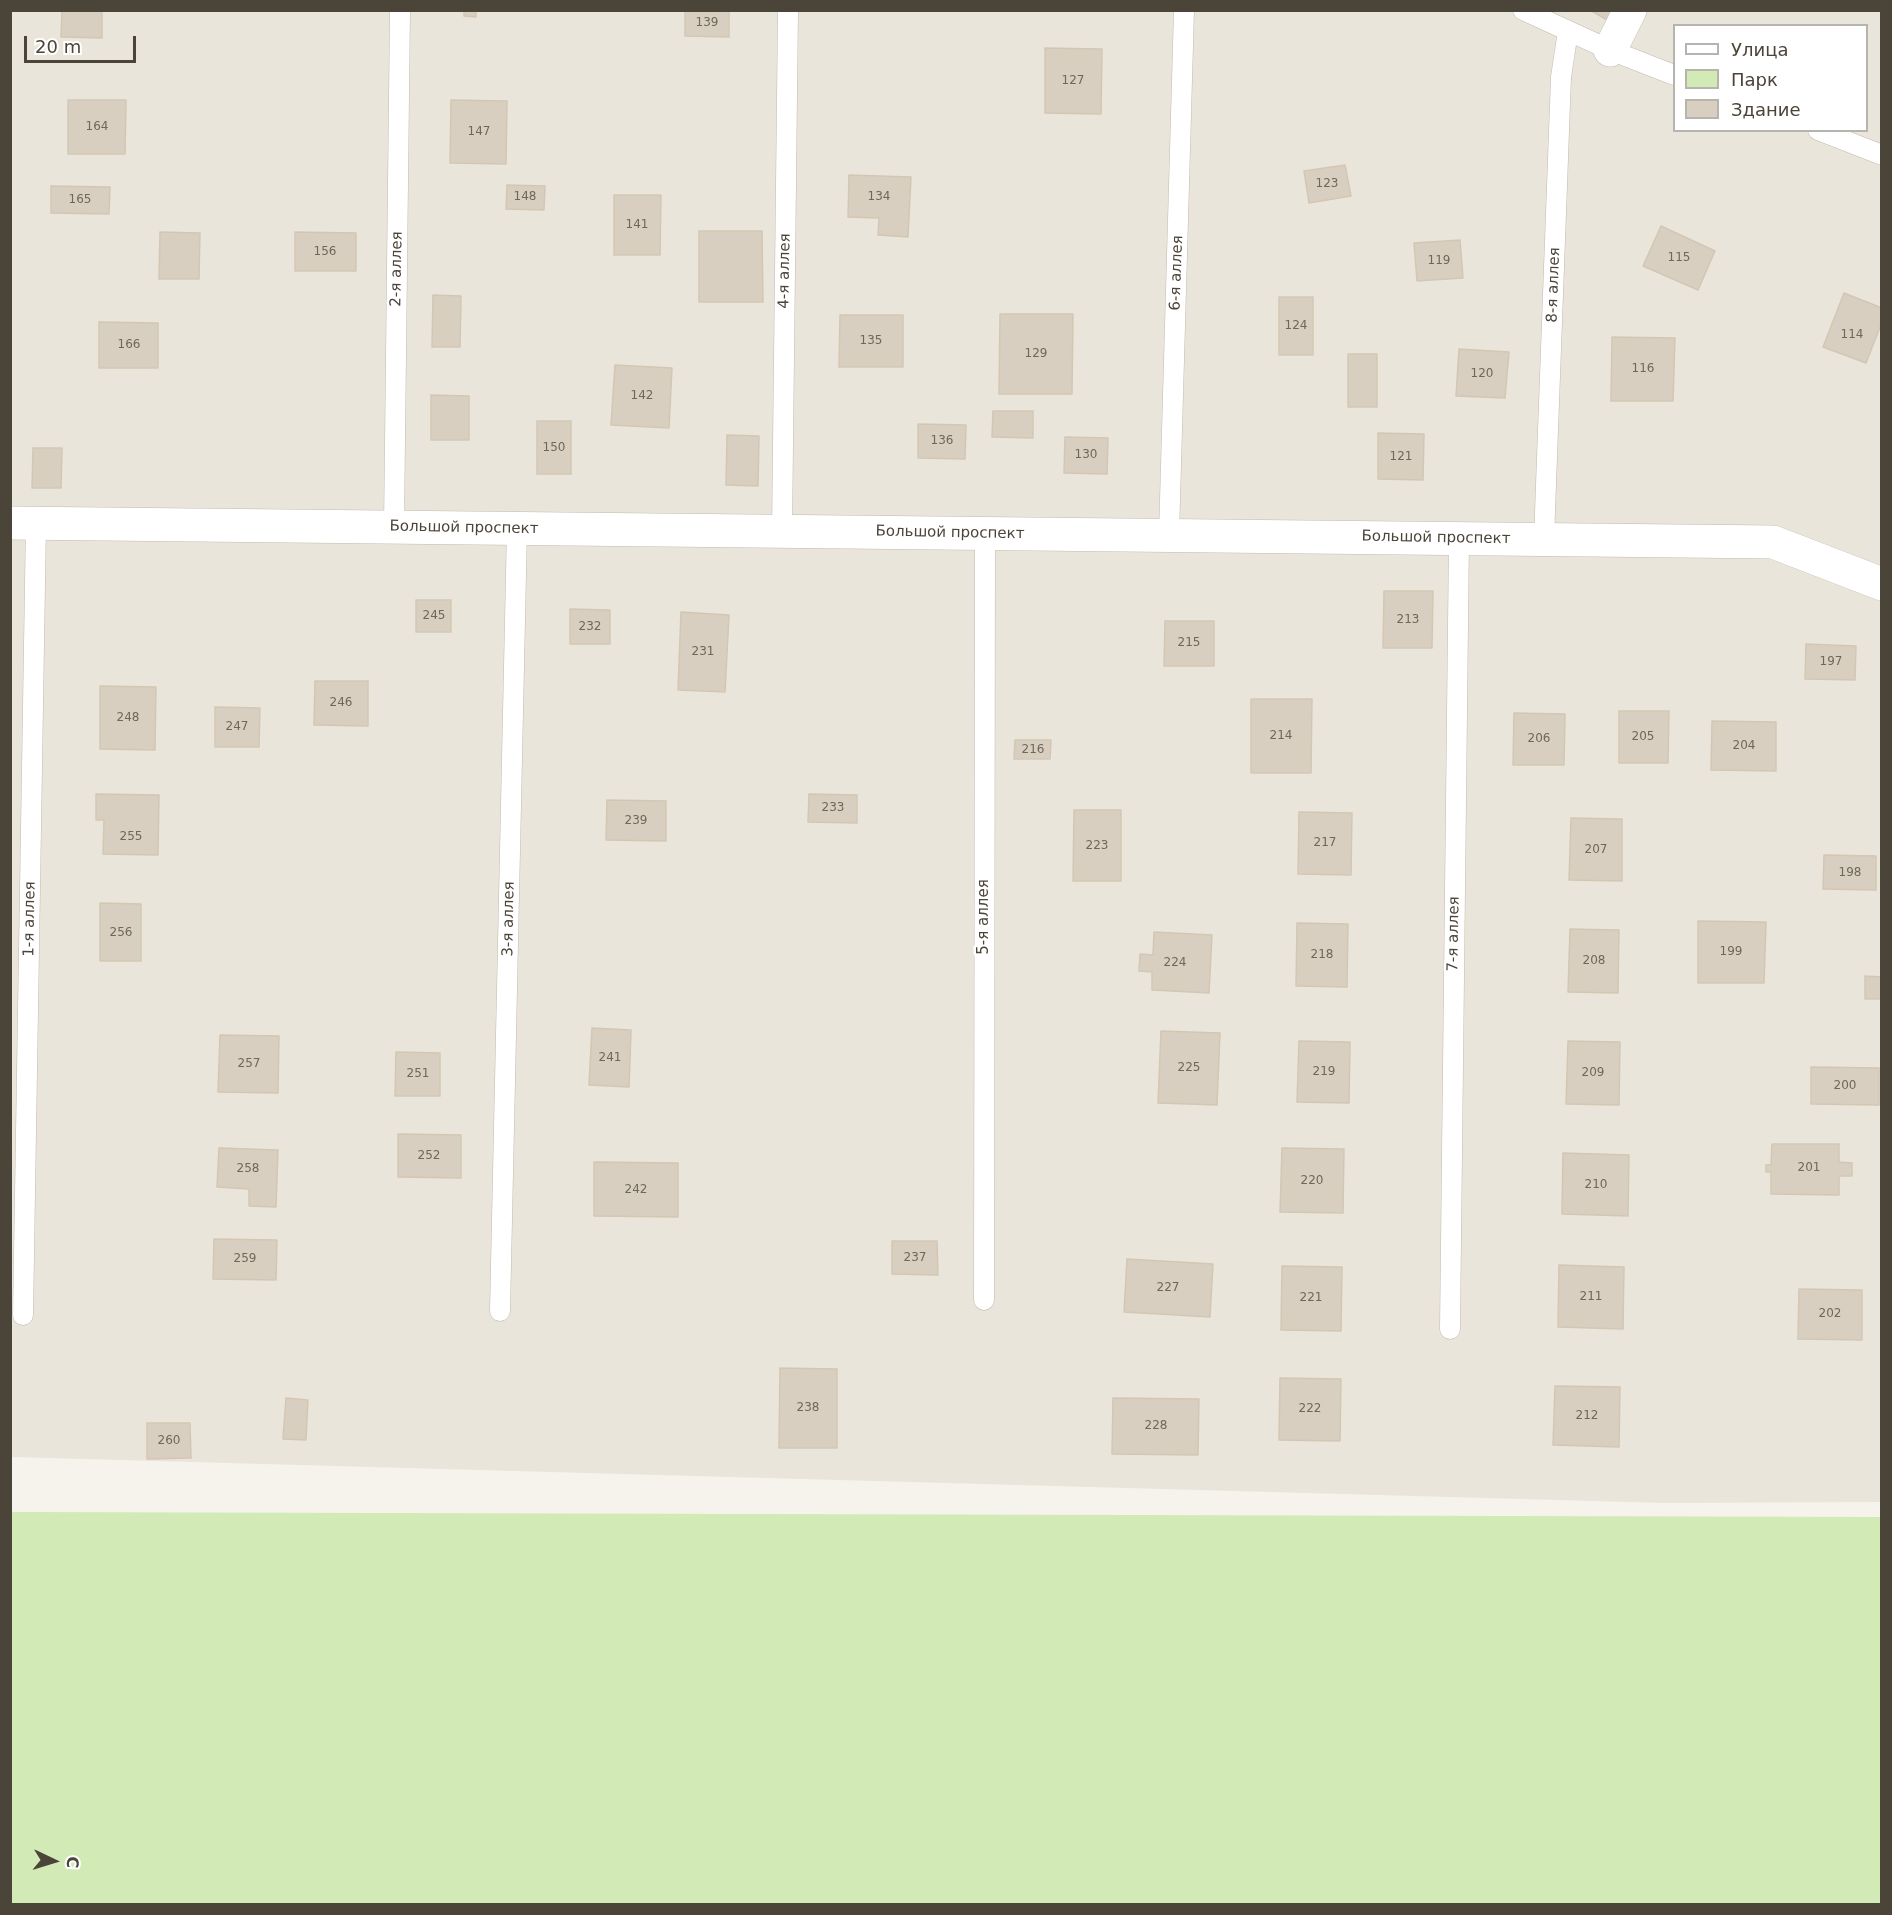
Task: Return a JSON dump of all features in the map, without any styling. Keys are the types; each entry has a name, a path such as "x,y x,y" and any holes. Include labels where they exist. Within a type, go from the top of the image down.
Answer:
{"street":[{"path":"1610,50 1630,10"},
{"name":"Большой проспект","path":"23,523 1773,542 1881,584"}],"lane":[{"name":"2-я аллея","path":"394,527 400,10"},
{"name":"4-я аллея","path":"782,531 788,10"},
{"name":"6-я аллея","path":"1169,535 1184,10"},
{"path":"1523,10 1610,50 1673,75"},
{"name":"8-я аллея","path":"1544,539 1561,77 1568,31"},
{"path":"1823,132 1881,155"},
{"name":"1-я аллея","path":"23,523 23,1315"},
{"name":"3-я аллея","path":"500,1311 517,528"},
{"name":"5-я аллея","path":"984,1300 985,533"},
{"name":"7-я аллея","path":"1450,1329 1459,538"}],"shaded area":[{"path":"11,11 1881,11 1881,1502 1665,1503 11,1457"}],"green space":[{"path":"11,1512 1881,1517 1881,1904 11,1904"}],"building":[{"path":"62,10 102,10 102,38 61,37"},
{"path":"464,10 476,10 476,17 464,16"},
{"path":"685,10 729,10 729,37 685,36"},
{"path":"1590,10 1614,10 1609,21"},
{"path":"1045,48 1102,49 1101,114 1045,113"},
{"path":"68,100 126,100 125,154 68,154"},
{"path":"451,100 507,101 506,164 450,163"},
{"path":"1345,165 1351,196 1309,203 1304,171"},
{"path":"849,175 911,177 908,237 878,235 879,218 848,217"},
{"path":"507,185 545,186 544,210 506,209"},
{"path":"51,186 110,187 109,214 51,213"},
{"path":"614,195 661,195 660,255 614,255"},
{"path":"1661,226 1715,251 1698,290 1643,266"},
{"path":"699,231 762,231 763,302 699,302"},
{"path":"160,232 200,233 199,279 159,279"},
{"path":"295,232 356,233 356,271 295,271"},
{"path":"1460,240 1463,278 1417,281 1414,243"},
{"path":"1844,293 1882,308 1882,322 1866,363 1823,347"},
{"path":"433,295 461,296 460,347 432,347"},
{"path":"1279,297 1313,297 1313,355 1279,355"},
{"path":"1000,314 1073,314 1072,394 999,394"},
{"path":"840,315 903,315 903,367 839,367"},
{"path":"99,322 158,323 158,368 99,368"},
{"path":"1612,337 1675,338 1673,401 1611,401"},
{"path":"1459,349 1509,352 1505,398 1456,396"},
{"path":"1348,354 1377,354 1377,407 1348,407"},
{"path":"615,365 672,368 669,428 611,425"},
{"path":"431,395 469,396 469,440 431,440"},
{"path":"993,411 1033,411 1033,438 992,437"},
{"path":"537,421 571,421 571,474 537,474"},
{"path":"918,424 966,425 965,459 918,458"},
{"path":"1378,433 1424,434 1423,480 1378,479"},
{"path":"727,435 759,436 758,486 726,485"},
{"path":"1065,437 1108,438 1107,474 1064,473"},
{"path":"33,448 62,448 61,488 32,488"},
{"path":"1384,591 1433,591 1432,648 1383,648"},
{"path":"416,600 451,600 451,632 416,632"},
{"path":"570,609 610,610 610,644 570,644"},
{"path":"681,612 729,615 725,692 678,690"},
{"path":"1165,621 1214,621 1214,666 1164,666"},
{"path":"1806,644 1856,646 1855,680 1805,679"},
{"path":"315,681 368,681 368,726 314,725"},
{"path":"100,686 156,687 155,750 100,749"},
{"path":"1251,699 1312,699 1311,773 1251,773"},
{"path":"215,707 260,708 259,747 215,747"},
{"path":"1619,711 1669,711 1668,763 1619,763"},
{"path":"1514,713 1565,714 1564,765 1513,765"},
{"path":"1712,721 1776,722 1776,771 1711,770"},
{"path":"1015,740 1051,740 1050,759 1014,759"},
{"path":"96,794 159,795 158,855 103,854 104,820 96,820"},
{"path":"809,794 857,795 857,823 808,822"},
{"path":"607,800 666,801 666,841 606,840"},
{"path":"1074,810 1121,810 1121,881 1073,881"},
{"path":"1299,812 1352,813 1351,875 1298,874"},
{"path":"1571,818 1622,819 1622,881 1569,880"},
{"path":"1824,855 1876,856 1876,890 1823,889"},
{"path":"100,903 141,904 141,961 100,961"},
{"path":"1698,921 1766,922 1764,983 1698,983"},
{"path":"1297,923 1348,924 1347,987 1296,986"},
{"path":"1570,929 1619,930 1618,993 1568,992"},
{"path":"1154,932 1212,935 1209,993 1152,990 1152,972 1139,971 1140,954 1153,955"},
{"path":"1865,976 1882,977 1882,999 1865,999"},
{"path":"592,1028 631,1030 629,1087 589,1085"},
{"path":"1161,1031 1220,1033 1217,1105 1158,1103"},
{"path":"220,1035 279,1036 278,1093 218,1092"},
{"path":"1299,1041 1350,1042 1349,1103 1297,1102"},
{"path":"1568,1041 1620,1042 1619,1105 1566,1104"},
{"path":"396,1052 440,1053 440,1096 395,1096"},
{"path":"1811,1067 1879,1068 1879,1105 1811,1104"},
{"path":"398,1134 461,1135 461,1178 398,1177"},
{"path":"1772,1144 1839,1144 1839,1162 1852,1163 1852,1176 1839,1176 1839,1195 1771,1194 1771,1172 1766,1172 1766,1165 1771,1165"},
{"path":"219,1148 278,1150 276,1207 249,1206 249,1189 217,1187"},
{"path":"1282,1148 1344,1149 1343,1213 1280,1212"},
{"path":"1563,1153 1629,1155 1628,1216 1562,1214"},
{"path":"594,1162 678,1163 678,1217 594,1216"},
{"path":"214,1239 277,1240 276,1280 213,1279"},
{"path":"892,1241 937,1241 938,1275 892,1274"},
{"path":"1127,1259 1213,1264 1210,1317 1124,1312"},
{"path":"1559,1265 1624,1267 1623,1329 1558,1327"},
{"path":"1282,1266 1342,1267 1341,1331 1281,1330"},
{"path":"1799,1289 1862,1290 1862,1340 1798,1339"},
{"path":"780,1368 837,1369 837,1448 779,1448"},
{"path":"1280,1378 1341,1379 1340,1441 1279,1440"},
{"path":"1555,1386 1620,1387 1619,1447 1553,1445"},
{"path":"286,1398 308,1400 306,1440 283,1439"},
{"path":"1113,1398 1199,1399 1198,1455 1112,1454"},
{"path":"147,1423 190,1423 191,1458 147,1459"}]}
